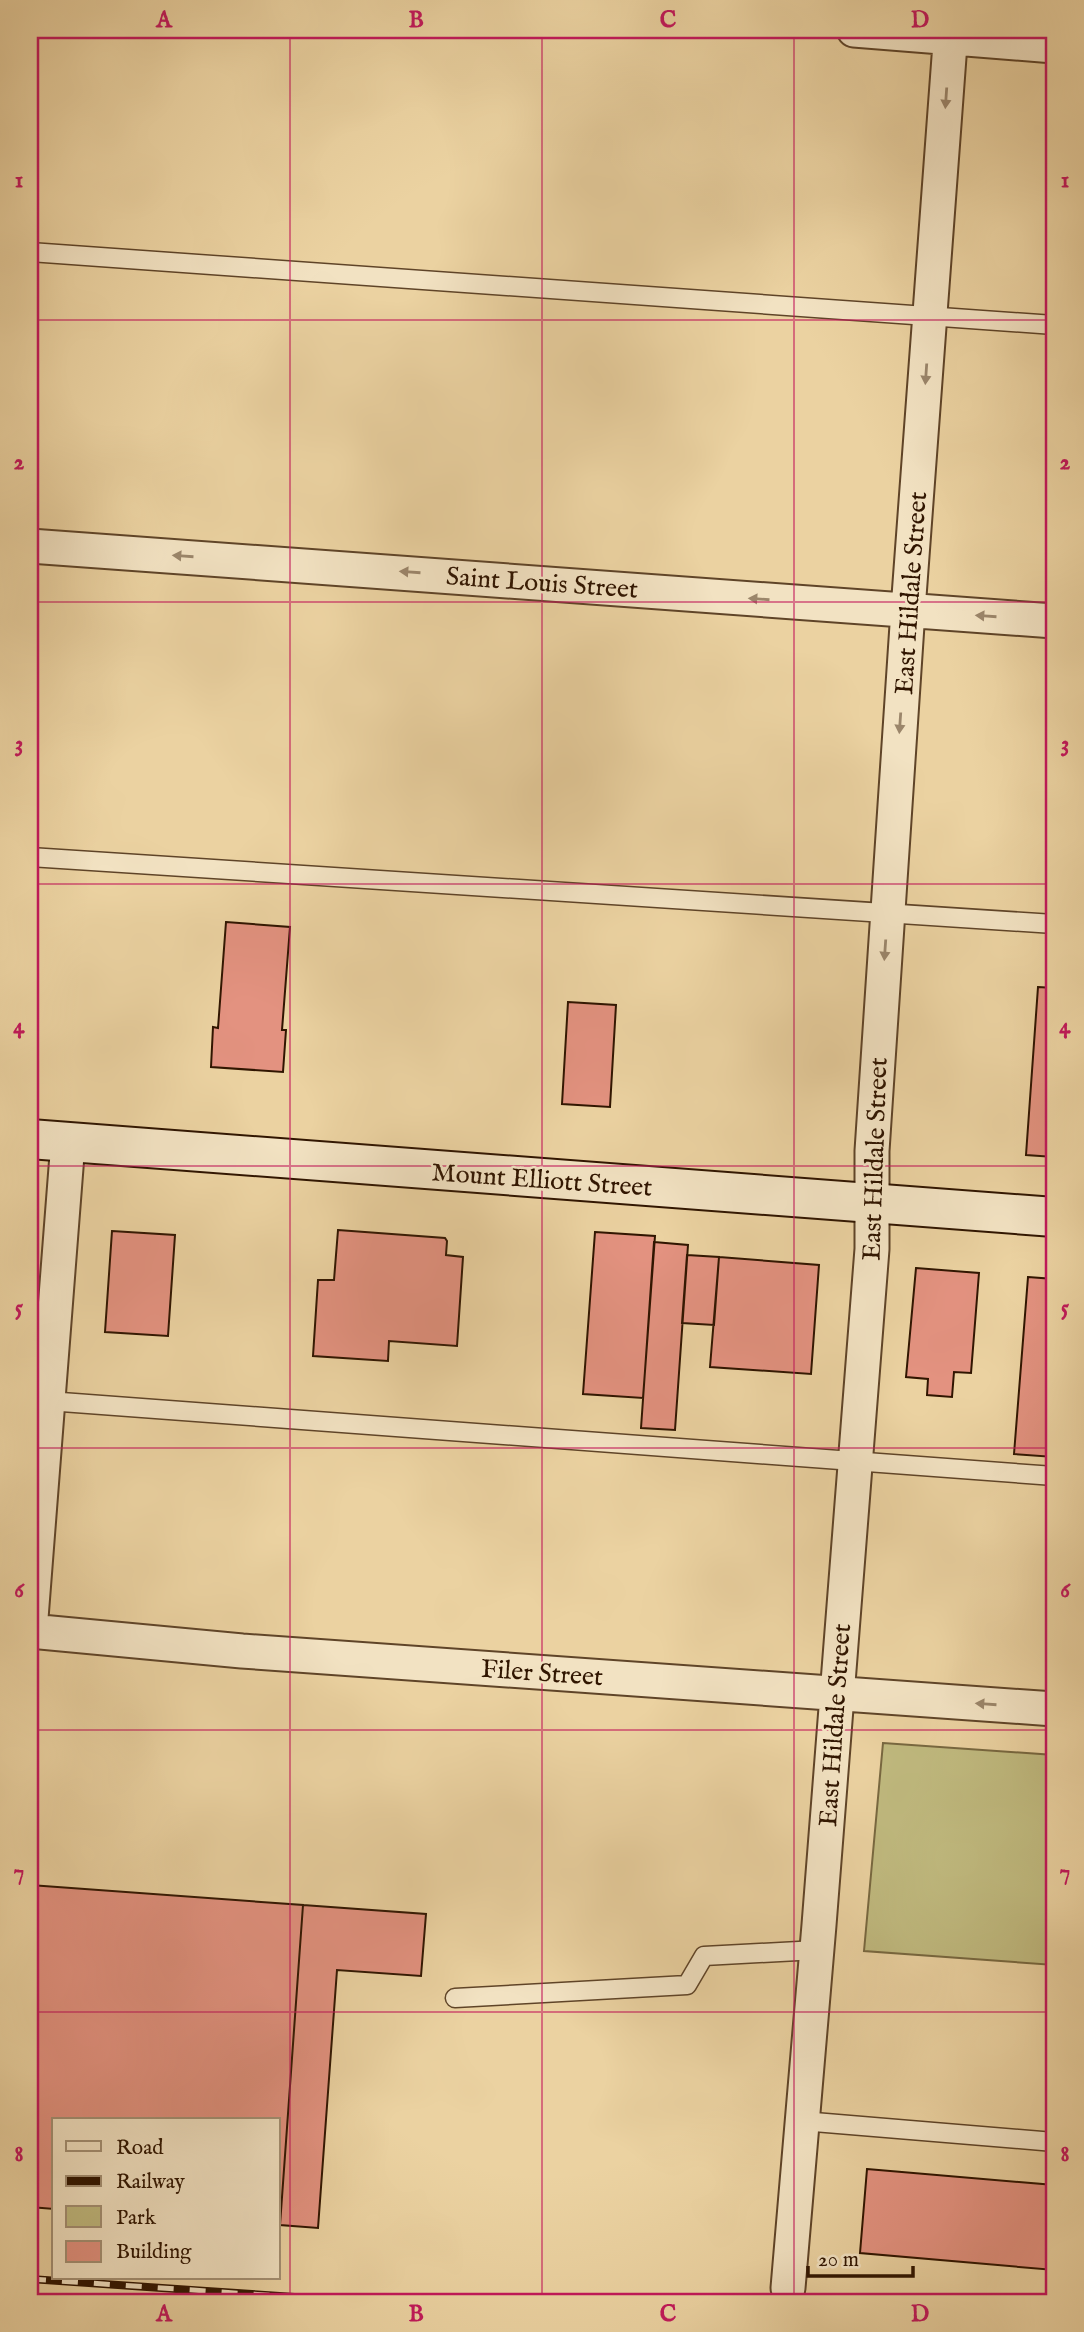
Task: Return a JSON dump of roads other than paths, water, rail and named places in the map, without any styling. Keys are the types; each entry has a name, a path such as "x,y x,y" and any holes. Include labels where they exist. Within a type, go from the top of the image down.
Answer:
{"street":[{"path":"854,30 951,34 1054,46"},
{"name":"East Hildale Street","path":"788,2288 872,1249 872,1151 908,610 951,34"},
{"name":"Saint Louis Street","path":"30,546 1054,621"},
{"name":"Mount Elliott Street","path":"30,1139 1054,1216"},
{"path":"30,1631 68,1142"},
{"name":"Filer Street","path":"30,1631 255,1652 1054,1709"}],"lane":[{"path":"30,252 1054,325"},
{"path":"30,857 1054,924"},
{"path":"48,1401 1054,1476"},
{"path":"455,1998 687,1985 704,1956 817,1950"},
{"path":"802,2121 1054,2142"}],"railway":[{"path":"30,2279 368,2302"}]}
